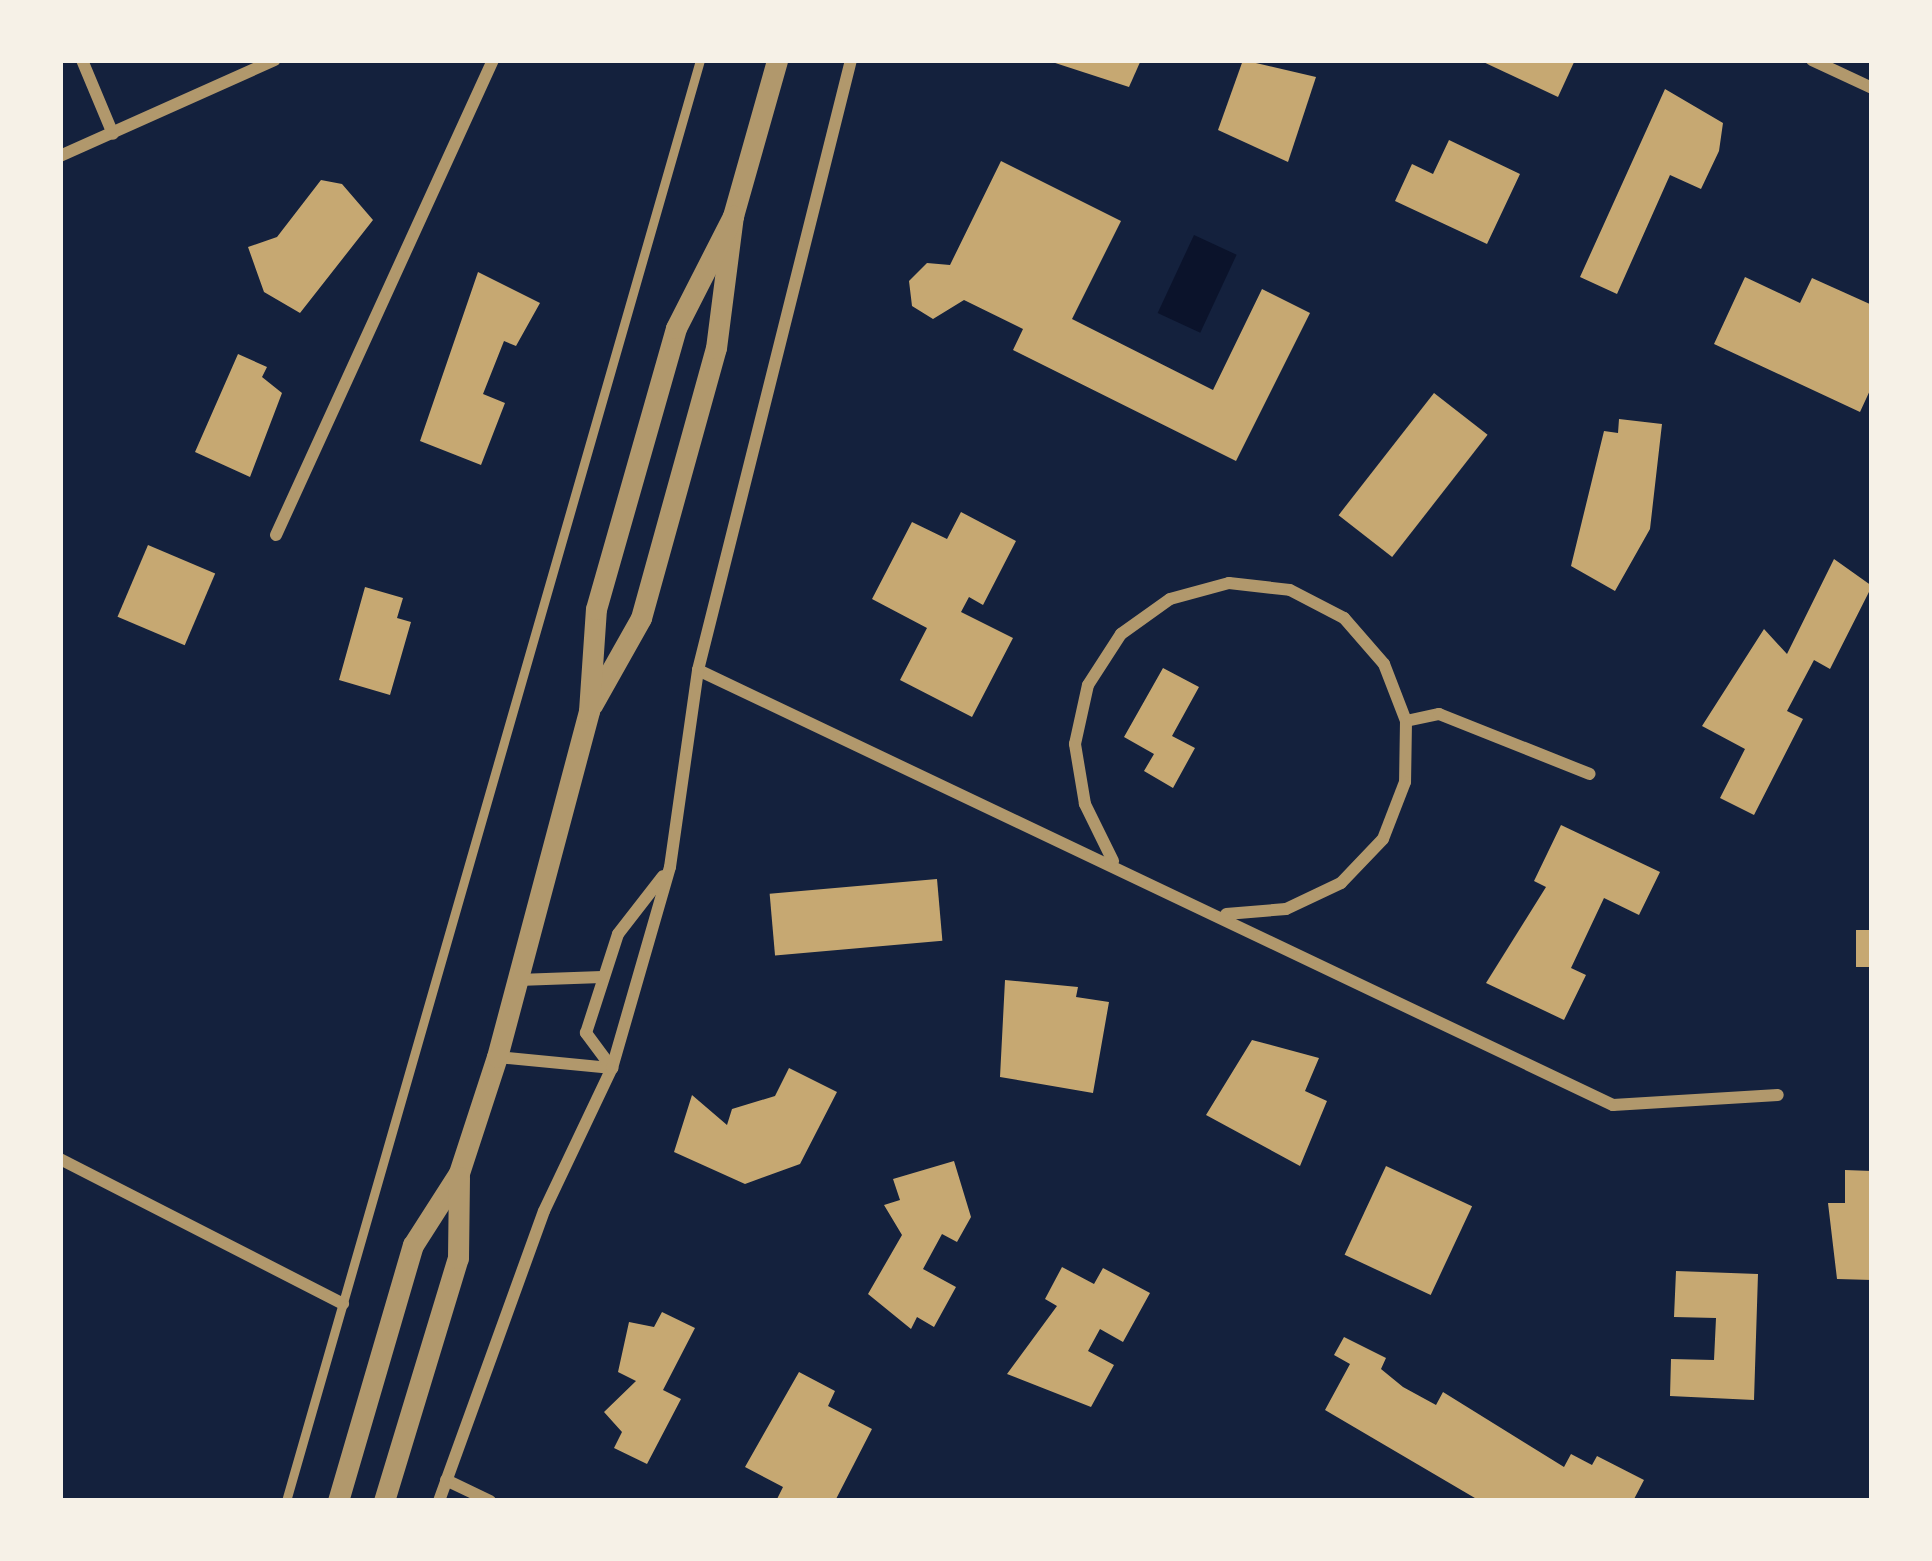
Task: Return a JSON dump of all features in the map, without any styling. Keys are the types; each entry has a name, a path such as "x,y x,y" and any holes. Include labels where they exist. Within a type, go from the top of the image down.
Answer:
{"street":[{"path":"82,60 112,134"},
{"path":"60,156 275,60"},
{"path":"276,535 493,60"},
{"path":"589,711 640,618 716,348 733,216 777,60"},
{"path":"440,1501 544,1211 612,1068 670,867 698,670 851,60"},
{"path":"1812,60 1872,88"},
{"path":"338,1501 413,1245 459,1172 497,1057 589,711 596,609 670,350 733,216"},
{"path":"1113,861 1085,805 1075,744 1088,685 1121,634 1170,599 1229,583 1290,590 1344,618 1384,664 1406,721 1405,782 1369,854 1341,883 1286,909 1225,914"},
{"path":"698,670 1225,914 1613,1105 1778,1095"},
{"path":"1406,721 1439,714 1590,774"},
{"path":"612,1068 586,1033 602,976 670,867"},
{"path":"518,980 602,976"},
{"path":"497,1057 612,1068"},
{"path":"60,1159 343,1304"},
{"path":"384,1501 458,1258 459,1172"},
{"path":"446,1480 490,1501"}],"lane":[{"path":"286,1501 700,60"}],"water":[{"path":"1194,235 1237,255 1200,333 1158,313"}],"building":[{"path":"1046,60 1141,60 1129,87"},
{"path":"1243,60 1316,77 1288,162 1218,130"},
{"path":"1479,60 1575,60 1558,97"},
{"path":"1665,89 1723,123 1719,151 1701,189 1670,175 1617,294 1580,277"},
{"path":"1449,140 1520,174 1487,244 1395,201 1412,164 1433,174"},
{"path":"1001,161 1121,221 1072,319 1213,390 1262,289 1310,313 1236,461 1013,350 1023,329 964,300 933,319 912,306 909,281 927,263 950,265"},
{"path":"321,180 342,184 373,220 300,313 264,292 248,247 277,237"},
{"path":"478,272 540,303 516,346 504,341 483,394 505,403 481,465 420,441"},
{"path":"1745,277 1800,303 1812,278 1872,305 1872,386 1860,412 1714,344"},
{"path":"238,354 267,367 262,377 282,393 250,477 195,452"},
{"path":"1434,393 1488,435 1392,557 1339,515"},
{"path":"1619,419 1662,424 1650,529 1615,591 1571,566 1604,431 1618,433"},
{"path":"961,512 1016,541 983,605 969,597 961,612 1013,638 972,717 900,680 927,628 872,599 912,522 947,539"},
{"path":"148,545 215,574 185,645 118,617"},
{"path":"1834,559 1872,586 1830,669 1814,660 1787,711 1803,719 1754,815 1720,798 1745,749 1702,726 1764,629 1787,654"},
{"path":"365,587 403,598 397,618 411,622 390,695 339,680"},
{"path":"1163,668 1199,687 1172,736 1195,748 1173,788 1144,771 1154,754 1124,737"},
{"path":"1561,825 1660,872 1639,915 1604,898 1571,968 1586,975 1564,1020 1486,983 1546,887 1534,881"},
{"path":"937,879 942,941 775,955 770,894"},
{"path":"1856,930 1872,930 1872,967 1856,967"},
{"path":"1005,980 1078,987 1076,997 1109,1002 1093,1093 1000,1077"},
{"path":"1252,1040 1319,1058 1305,1091 1327,1101 1300,1166 1206,1115"},
{"path":"789,1068 837,1092 800,1164 745,1184 674,1152 692,1095 727,1125 732,1109 775,1096"},
{"path":"954,1161 971,1217 957,1242 942,1234 923,1269 956,1287 934,1327 917,1317 911,1329 868,1294 902,1235 884,1205 900,1200 893,1179"},
{"path":"1386,1166 1472,1206 1431,1295 1345,1255"},
{"path":"1845,1170 1872,1171 1872,1280 1837,1279 1828,1203 1845,1203"},
{"path":"1062,1267 1094,1284 1103,1268 1150,1293 1123,1342 1100,1329 1088,1351 1114,1365 1091,1407 1007,1374 1057,1306 1045,1299"},
{"path":"1676,1271 1758,1274 1754,1400 1670,1396 1671,1359 1714,1360 1716,1318 1674,1317"},
{"path":"662,1312 695,1328 663,1390 681,1399 647,1464 614,1448 622,1432 604,1412 636,1381 618,1372 629,1322 654,1327"},
{"path":"1344,1337 1386,1358 1381,1369 1403,1387 1436,1405 1443,1392 1564,1467 1571,1454 1592,1465 1597,1456 1644,1480 1633,1501 1480,1501 1325,1410 1350,1364 1334,1355"},
{"path":"799,1372 835,1391 828,1406 872,1429 835,1501 776,1501 783,1487 745,1467"}]}
